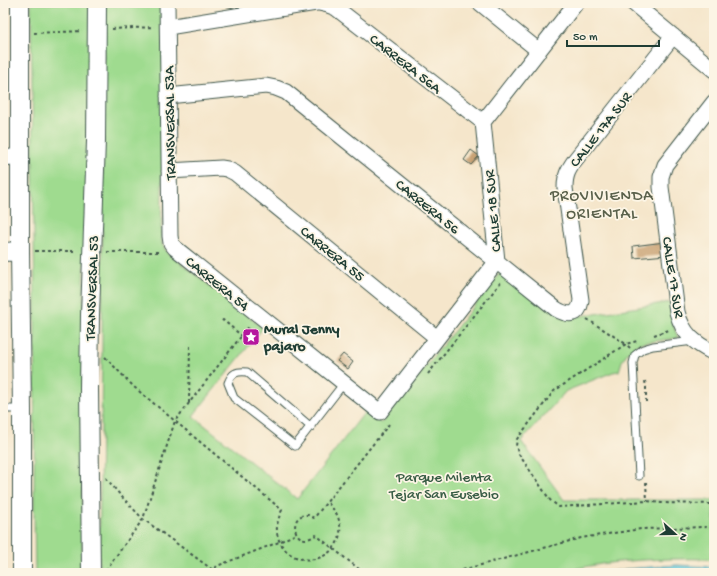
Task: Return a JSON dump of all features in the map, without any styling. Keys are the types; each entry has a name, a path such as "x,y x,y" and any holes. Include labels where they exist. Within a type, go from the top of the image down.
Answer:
{"street":[{"path":"20,3 11,157 11,252 22,409 22,573"},
{"name":"TRANSVERSAL 53","path":"91,573 89,389 90,299 96,141 97,3"},
{"name":"TRANSVERSAL 53A","path":"167,3 171,243"},
{"path":"480,3 539,51"},
{"path":"484,122 576,3"},
{"path":"633,3 714,70"},
{"path":"168,27 321,4"},
{"name":"CARRERA 56A","path":"321,4 336,8 484,122"},
{"name":"CALLE 17A SUR","path":"578,309 581,300 565,188 566,175 575,160 673,36"},
{"name":"CARRERA 56","path":"168,96 266,86 286,92 556,308 564,313 570,314 578,309"},
{"name":"CALLE 17 SUR","path":"682,326 677,312 661,177 665,165 714,102"},
{"name":"CALLE 18 SUR","path":"380,412 496,261 484,122"},
{"name":"CARRERA 55","path":"169,171 222,168 228,169 235,173 437,338"},
{"name":"CARRERA 54","path":"171,243 175,248 380,412"},
{"path":"682,326 694,341 703,348 714,353"}],"lane":[{"path":"639,476 633,363 635,354 643,349 653,346 694,341"},
{"path":"310,427 247,372 239,371 231,376 228,383 234,398 295,446 310,427 344,383"},
{"path":"3,409 22,409"}],"path":[{"path":"578,309 626,344"},
{"path":"104,573 143,519 175,421 259,315"},
{"path":"222,321 223,320 242,336"},
{"path":"654,335 682,326"},
{"path":"640,340 626,344 554,391 517,439 516,446 518,453 550,500 559,506 648,501 661,503 714,504"},
{"path":"189,403 190,346"},
{"path":"102,353 134,387 282,510 278,520 277,531 279,542 287,552 298,559 311,560 323,557 333,549 338,540 340,529 339,519 334,509 327,502"},
{"path":"104,476 143,519 217,573"},
{"path":"314,518 308,515 301,516 296,521 295,528 297,534 301,538 306,539 312,538 316,535 364,573"},
{"path":"451,573 581,538 641,529 714,528"},
{"path":"211,573 217,566 297,534"}],"green space":[{"path":"31,3 91,3 84,290 82,573 35,573 35,310"},
{"name":"Parque Milenta Tejar San Eusebio","path":"104,3 162,3 164,102 162,244 167,252 263,328 193,416 297,499 365,412 381,423 500,273 572,317 670,302 673,324 678,338 640,343 628,352 622,361 619,371 566,391 521,441 564,500 714,500 714,560 657,559 629,561 587,566 560,573 99,573"}],"water":[{"path":"677,565 714,567 714,573 604,573 625,569"}],"building":[{"path":"471,150 479,156 471,165 464,160"},
{"path":"665,242 666,255 634,258 633,246"},
{"path":"343,354 353,362 348,369 337,361"}],"place":[{"name":"Mural Jenny pajaro","path":"251,337"}],"district":[{"name":"PROVIVIENDA ORIENTAL","path":"602,203"}]}
